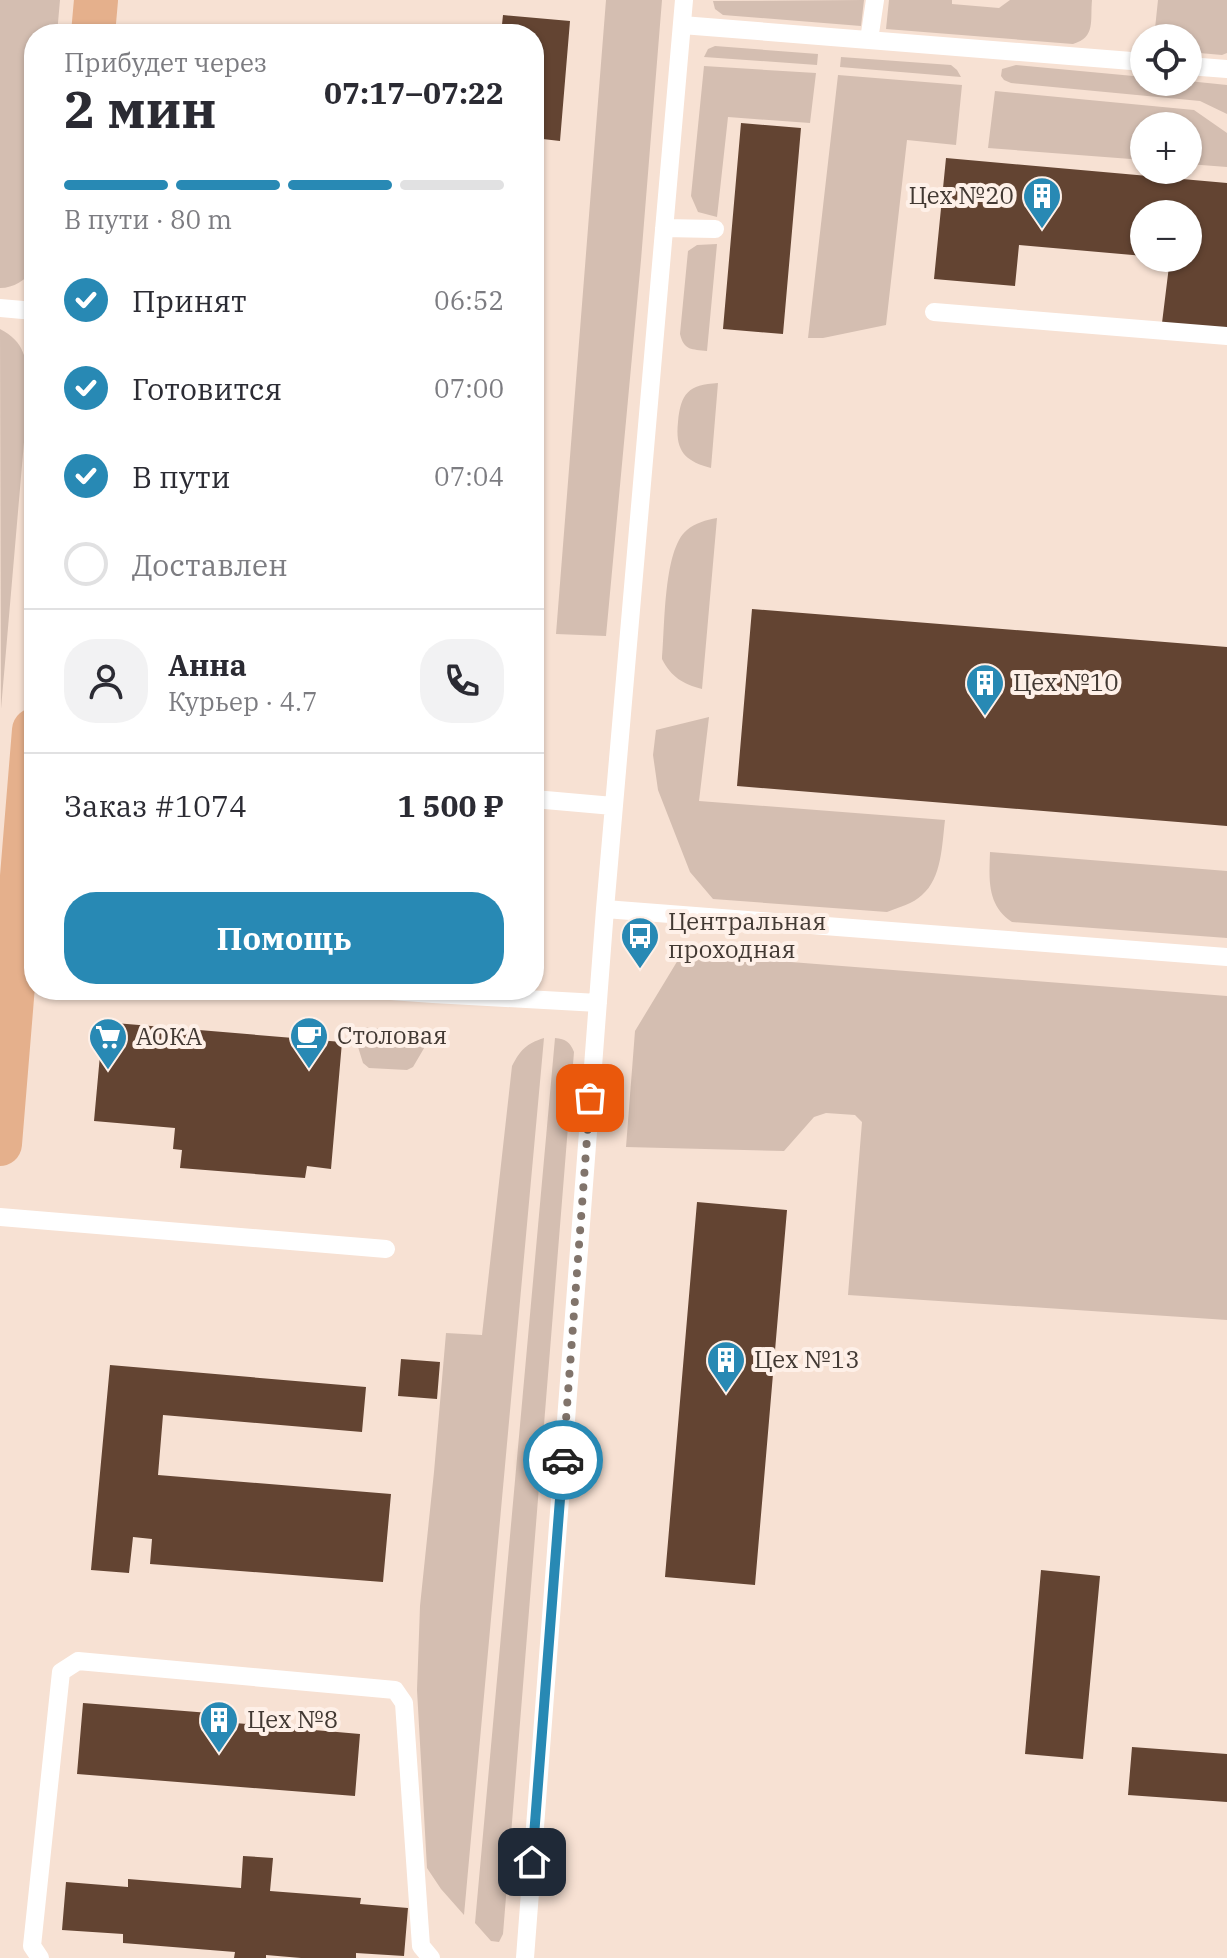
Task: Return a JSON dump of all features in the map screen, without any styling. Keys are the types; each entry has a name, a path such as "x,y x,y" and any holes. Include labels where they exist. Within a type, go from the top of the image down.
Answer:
{"main road":[{"path":"94,24 96,0"},
{"path":"0,1144 24,966"}],"lane":[{"path":"525,1958 613,806 684,0"},
{"path":"869,40 875,0"},
{"path":"682,25 1130,61"},
{"path":"1202,67 1227,69"},
{"path":"664,228 715,229"},
{"path":"0,308 24,310"},
{"path":"934,312 1227,336"},
{"path":"544,800 613,806"},
{"path":"605,909 1227,957"},
{"path":"544,999 598,1003"},
{"path":"0,1217 386,1249"},
{"path":"40,1958 32,1946 61,1672 78,1661 395,1690 404,1703 421,1946 431,1958"}],"shaded area":[{"path":"0,0 60,0 58,24 24,24 24,279 10,287 0,288"},
{"path":"606,0 662,0 606,636 556,634"},
{"path":"864,0 861,26 723,15 715,9 713,1"},
{"path":"889,0 952,0 952,4 999,8 1010,0 1092,0 1091,21 1089,33 1073,44 886,29"},
{"path":"1158,0 1227,0 1227,53 1202,53 1202,24 1155,24"},
{"path":"715,46 818,54 817,65 704,57 708,49"},
{"path":"841,57 951,65 961,77 840,67"},
{"path":"1016,65 1130,76 1130,94 1011,83 1001,76 1002,69"},
{"path":"704,66 816,73 810,123 728,117 717,217 698,212 691,196"},
{"path":"838,75 962,85 956,145 907,140 886,325 823,338 808,338"},
{"path":"1202,82 1227,85 1227,114 1200,101 1148,96 1202,96"},
{"path":"995,91 1197,112 1130,112 1130,159 988,148"},
{"path":"1202,116 1227,133 1227,167 1202,165"},
{"path":"717,244 707,351 693,349 684,344 680,334 688,251 697,245"},
{"path":"0,329 15,339 24,356 24,442 1,709"},
{"path":"718,383 711,468 694,462 683,453 677,432 681,404 688,392"},
{"path":"717,518 702,689 678,679 662,659 665,610 669,571 679,540 694,525"},
{"path":"709,717 699,801 945,820 940,860 929,888 914,901 887,912 713,899 690,872 658,790 653,755 656,730"},
{"path":"990,852 1227,871 1227,938 1012,922 998,908 991,891"},
{"path":"689,954 1227,996 1227,1320 848,1295 862,1122 855,1115 826,1113 814,1117 784,1151 626,1147 635,1031 678,960"},
{"path":"360,1027 430,1032 430,1038 413,1067 407,1070 369,1068 363,1063 354,1034"},
{"path":"544,1038 464,1915 427,1868 417,1690 420,1606 446,1333 482,1335 512,1066 525,1048"},
{"path":"555,1038 567,1042 574,1052 503,1934 499,1942 491,1941 475,1923"}],"building":[{"path":"503,15 570,21 560,141 544,139 544,24 502,24"},
{"path":"741,123 801,128 783,334 723,329"},
{"name":"Цех №20","path":"946,158 1130,174 1130,184 1202,184 1202,181 1227,183 1227,330 1162,323 1168,272 1202,272 1202,200 1130,200 1130,255 1019,245 1015,286 934,279"},
{"name":"Цех №10","path":"752,609 1227,647 1227,826 737,786"},
{"path":"103,1022 342,1042 331,1169 307,1166 305,1178 180,1168 182,1150 173,1149 175,1128 94,1121"},
{"name":"Цех №13","path":"697,1202 787,1210 755,1585 665,1577"},
{"path":"401,1359 440,1362 437,1399 398,1396"},
{"path":"110,1365 366,1387 362,1432 163,1415 158,1475 391,1494 383,1582 150,1564 152,1539 133,1537 129,1573 91,1570"},
{"path":"1041,1570 1100,1576 1083,1759 1025,1754"},
{"name":"Цех №8","path":"83,1703 235,1715 235,1723 360,1734 355,1796 77,1774"},
{"path":"1132,1747 1227,1754 1227,1802 1128,1795"},
{"path":"243,1856 273,1858 270,1891 361,1898 360,1904 408,1908 404,1956 356,1953 356,1958 266,1955 266,1958 234,1958 235,1952 123,1943 123,1934 62,1930 66,1882 128,1887 128,1879 241,1888"}],"way so far":[{"path":"563,1460 590,1098"}],"place":[{"name":"Цех №20","path":"1042,230"},
{"name":"Цех №10","path":"985,717"},
{"name":"Центральная проходная","path":"640,970"},
{"name":"Столовая","path":"309,1070"},
{"name":"АОКА","path":"108,1071"},
{"name":"Цех №13","path":"726,1394"},
{"name":"Цех №8","path":"219,1754"}],"route":[{"path":"532,1862 563,1460"}]}
